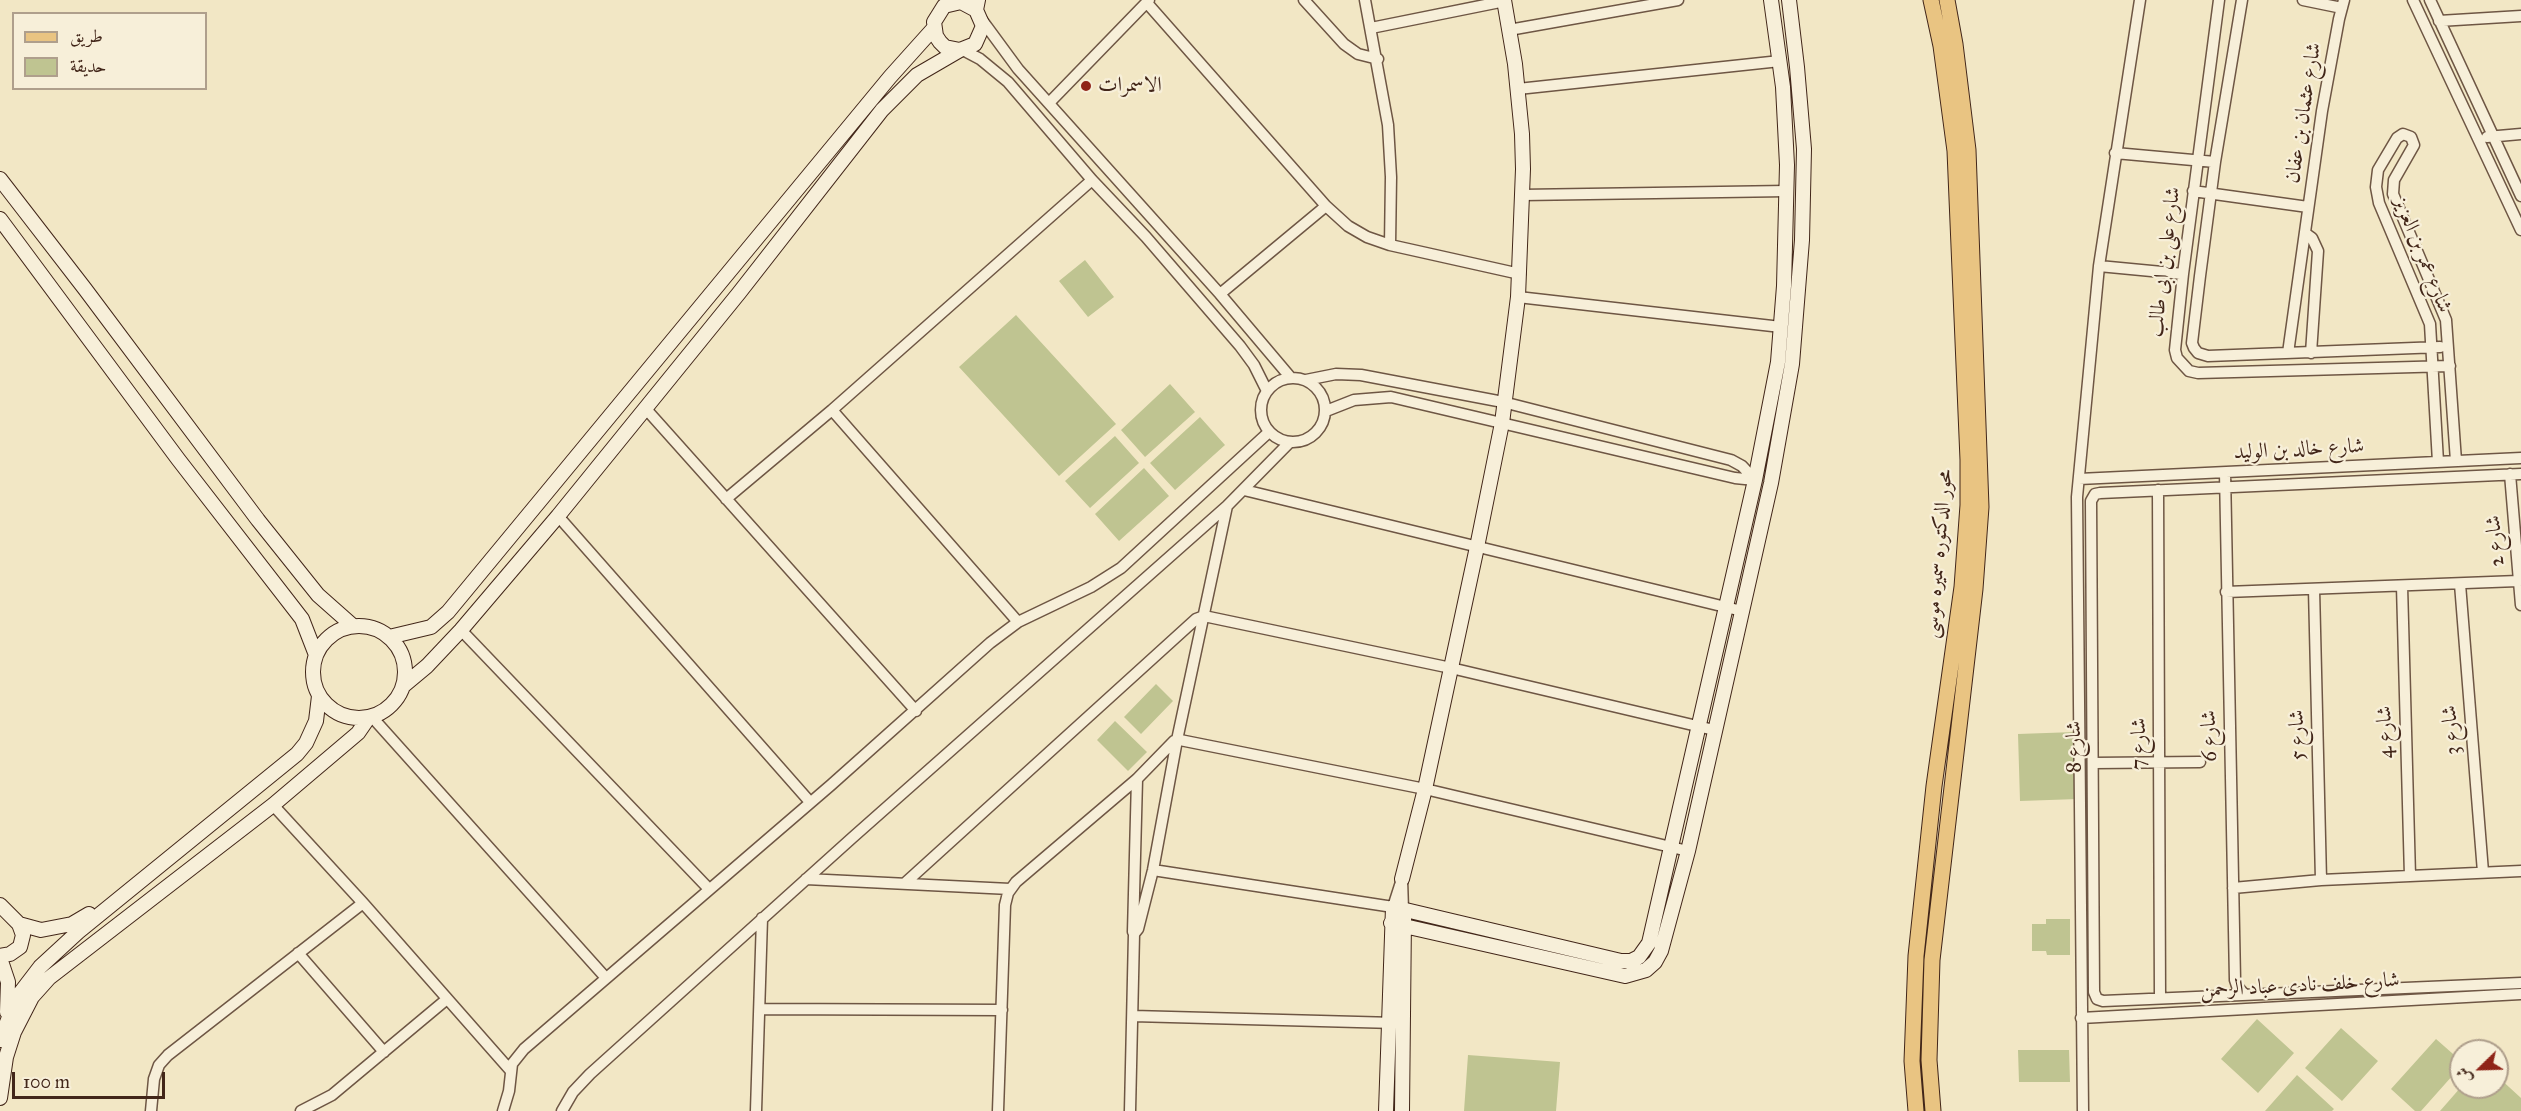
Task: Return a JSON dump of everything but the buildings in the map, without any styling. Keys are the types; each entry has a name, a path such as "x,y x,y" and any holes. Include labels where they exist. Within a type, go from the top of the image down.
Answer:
{"main road":[{"name":"محور الدكتوره سميره موسى","path":"1916,1111 1912,1061 1912,1012 1918,930 1934,786 1962,587 1968,505 1955,151 1941,46 1931,0"},
{"name":"محور الدكتوره سميره موسى","path":"1933,1111 1929,1060 1932,960 1976,590 1981,507 1968,150 1957,54 1947,0"}],"street":[{"path":"1304,0 1351,50 1377,59"},
{"path":"1365,0 1388,125 1390,245"},
{"path":"1509,30 1678,0"},
{"path":"1398,924 1618,975 1639,973 1655,962 1661,951 1688,851 1771,483 1779,401 1787,191 1786,131 1780,62 1771,0"},
{"path":"1153,870 1398,909 1609,958 1631,961 1644,953 1649,943 1673,847 1698,726 1755,480 1779,401 1796,329 1804,194 1801,108 1789,0"},
{"path":"2083,1111 2076,520 2099,266 2140,0"},
{"name":"شارع على بن ابى طالب","path":"2219,0 2183,274 2175,350 2177,358 2189,371 2206,374 2450,366"},
{"name":"شارع على بن ابى طالب","path":"2242,0 2199,276 2192,343 2194,348 2208,356 2449,347"},
{"path":"2302,0 2343,4"},
{"path":"2414,0 2521,230"},
{"path":"2430,0 2521,196"},
{"path":"1049,103 1148,1 1326,206 1357,231 1390,245 1520,274"},
{"path":"1371,28 1504,1 1518,89 1522,134 1520,274 1502,423 1425,789 1402,879 1398,909 1394,1023 1386,1111"},
{"path":"1266,391 1254,365 1240,345 1146,237 1092,180 1008,82 980,59 962,50 945,47 936,36 934,28 936,16 950,2 967,3 979,10 1018,69 1220,294 1291,378"},
{"name":"شارع عثمان بن عفان","path":"2288,353 2322,111 2343,4"},
{"path":"403,686 405,673 398,647 389,637 366,626 353,626 331,635 316,655 313,669 314,683 319,696 336,712 357,718 370,717 392,705 403,686 427,666 461,630 558,516 739,293 882,110 917,75 969,48 979,39 983,26 979,10"},
{"path":"2439,21 2521,16"},
{"path":"389,637 431,627 448,612 890,77 934,28"},
{"path":"1518,89 1780,62"},
{"path":"2478,138 2521,134"},
{"name":"شارع عمر بن العزيز","path":"2438,462 2433,347 2426,309 2379,203 2376,178 2384,158 2399,136 2410,135 2414,145 2399,168 2394,180 2393,194 2441,305 2447,328 2456,461"},
{"path":"2115,153 2215,162"},
{"path":"2384,158 2399,168"},
{"path":"0,179 258,520 318,595 353,626"},
{"path":"726,499 832,410 1092,180"},
{"path":"1522,195 1787,191"},
{"path":"2193,191 2308,207"},
{"path":"1220,294 1326,206"},
{"path":"0,219 178,459 302,619 316,655"},
{"path":"2305,233 2312,238 2318,251 2311,352"},
{"path":"2099,266 2183,274"},
{"path":"722,280 739,293"},
{"path":"1518,297 1781,327"},
{"path":"2327,352 2327,369"},
{"path":"1306,380 1318,390 1326,411 1325,419 1317,432 1304,441 1289,443 1282,441 1269,432 1261,414 1262,400 1266,391 1275,383 1291,378 1306,380 1336,374 1361,375 1503,402 1731,460 1742,466 1755,480"},
{"path":"1326,411 1354,400 1378,397 1502,423 1735,478 1771,483"},
{"path":"646,409 916,711"},
{"path":"832,410 1018,622"},
{"path":"503,1111 509,1091 510,1070 519,1053 916,711 990,643 1018,622 1096,584 1121,568 1269,432"},
{"path":"562,1111 573,1092 585,1079 762,918 1227,506 1289,443"},
{"name":"شارع خالد بن الوليد","path":"2079,478 2521,458"},
{"name":"شارع 6","path":"2225,473 2233,888 2236,982 2241,995 2237,1009"},
{"name":"شارع خالد بن الوليد","path":"2100,493 2515,474"},
{"name":"شارع 2","path":"2515,474 2518,582 2521,605"},
{"path":"1244,490 1742,611"},
{"name":"شارع 7","path":"2158,490 2160,998"},
{"name":"شارع 8","path":"2100,493 2095,494 2091,501 2094,992 2097,999 2103,1001"},
{"path":"1134,934 1138,929 1153,870 1177,740 1227,506"},
{"path":"558,516 810,802"},
{"path":"2226,592 2518,582"},
{"name":"شارع 3","path":"2460,584 2483,872"},
{"name":"شارع 4","path":"2402,586 2410,876"},
{"name":"شارع 5","path":"2314,589 2321,880"},
{"path":"904,884 1196,619 1204,616 1451,668 1714,730"},
{"path":"461,630 709,889"},
{"path":"0,1040 17,997 33,974 75,928 108,907 297,754 306,743 316,721 319,696"},
{"path":"0,1098 9,1045 25,1008 49,978 273,805 358,733 370,717"},
{"path":"370,717 606,978"},
{"path":"998,1111 1005,905 1010,889 1137,779 1171,742 1177,740 1425,789 1688,851"},
{"path":"2094,764 2200,762"},
{"path":"1130,1111 1134,934 1132,928 1137,779"},
{"path":"273,805 510,1070"},
{"path":"2233,888 2321,880 2521,871"},
{"path":"806,879 1010,889"},
{"path":"152,1111 154,1078 163,1060 363,903"},
{"path":"0,905 19,924 23,935 20,946 10,954 0,957 8,982 7,1019"},
{"path":"756,1111 762,918"},
{"path":"19,924 41,930 75,928"},
{"path":"75,928 90,945"},
{"path":"298,953 384,1052"},
{"name":"شارع خلف نادى عباد الرحمن","path":"2103,1001 2521,982"},
{"name":"شارع خلف نادى عباد الرحمن","path":"2081,1018 2521,994"},
{"path":"305,1110 332,1095 447,999"},
{"path":"760,1010 1002,1010"},
{"path":"1133,1016 1394,1023"},
{"path":"1394,1023 1402,1111"}],"green space":[{"path":"1085,260 1114,297 1088,317 1059,281"},
{"path":"1016,315 1116,424 1059,476 959,367"},
{"path":"1170,384 1195,412 1145,457 1121,430"},
{"path":"1200,417 1225,445 1175,490 1150,463"},
{"path":"1115,436 1139,463 1090,508 1065,481"},
{"path":"1144,468 1169,496 1119,541 1095,514"},
{"path":"1156,684 1173,701 1141,734 1124,717"},
{"path":"1115,721 1147,752 1128,771 1097,740"},
{"path":"2075,732 2078,799 2020,801 2018,734"},
{"path":"2046,919 2070,919 2070,955 2047,955 2046,951 2032,951 2032,924 2046,924"},
{"path":"2257,1019 2294,1053 2258,1093 2221,1059"},
{"path":"2341,1028 2378,1061 2342,1101 2305,1068"},
{"path":"2436,1039 2449,1050 2449,1080 2421,1111 2415,1111 2391,1089"},
{"path":"2018,1050 2069,1050 2070,1082 2019,1082"},
{"path":"1468,1055 1560,1062 1556,1111 1464,1111"},
{"path":"2297,1075 2334,1109 2332,1111 2265,1111"},
{"path":"2509,1087 2521,1098 2521,1111 2440,1111 2450,1099 2509,1099"}],"place":[{"name":"الاسمرات","path":"1086,86"}]}
